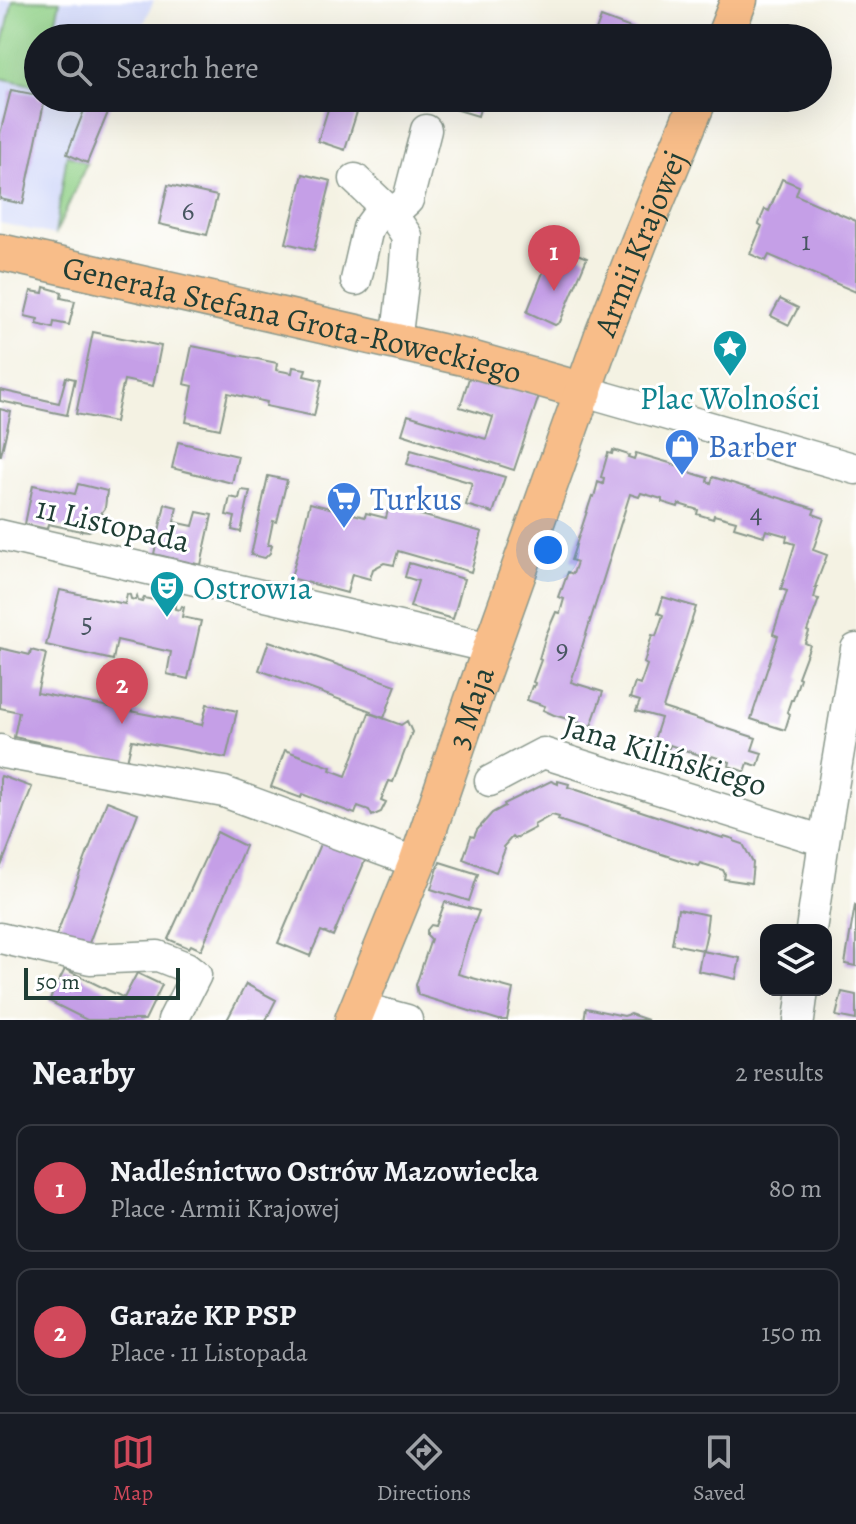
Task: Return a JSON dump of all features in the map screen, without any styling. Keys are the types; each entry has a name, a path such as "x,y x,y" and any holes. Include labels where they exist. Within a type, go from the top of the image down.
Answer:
{"main road":[{"path":"730,24 739,0"},
{"name":"Armii Krajowej","path":"584,391 626,276 693,112"},
{"name":"Generała Stefana Grota-Roweckiego","path":"0,252 467,358 584,391"},
{"name":"3 Maja","path":"356,1014 417,863 584,391"}],"street":[{"path":"356,280 368,228 388,210 408,200 426,130"},
{"path":"355,179 388,210 407,236 396,342"},
{"path":"584,391 856,469"},
{"name":"11 Listopada","path":"0,535 491,648"},
{"path":"812,924 856,649"},
{"path":"0,750 224,792 417,863"},
{"name":"Jana Kilińskiego","path":"490,781 543,753 824,841"},
{"path":"0,938 90,959 158,956 186,967 196,975 173,1020"},
{"path":"799,1020 802,996"},
{"path":"356,1014 407,1020"}],"shaded area":[{"path":"0,0 154,0 144,24 24,24 24,112 108,112 55,235 0,223"}],"green space":[{"path":"13,0 60,1 55,24 24,24 24,83 0,78 0,57"},
{"path":"67,154 87,163 55,235"}],"building":[{"path":"601,17 620,24 598,24"},
{"path":"11,90 24,92 24,112 42,112 23,204 0,199 0,134"},
{"path":"84,112 108,112 87,163 67,154"},
{"path":"327,112 357,112 345,150 318,141"},
{"path":"303,174 331,181 314,250 286,243"},
{"path":"782,179 799,186 796,195 856,221 856,292 769,255 766,261 750,254 762,226 759,224 762,216 765,209 769,211"},
{"path":"168,185 217,196 207,235 159,224"},
{"path":"556,245 587,258 560,322 555,325 527,312"},
{"path":"44,287 62,292 61,298 75,301 69,325 54,322 53,328 37,324 38,319 25,316 31,291 43,293"},
{"path":"780,299 798,308 789,325 771,316"},
{"path":"93,332 161,346 153,386 124,380 115,422 76,414"},
{"path":"192,346 277,363 276,370 292,373 293,367 306,369 304,376 322,380 314,416 266,406 267,402 228,393 220,429 186,422 193,386 184,384"},
{"path":"470,375 539,396 514,470 402,434 408,415 486,439 493,417 460,407"},
{"path":"66,377 75,379 67,415 0,401 0,390 59,403"},
{"path":"0,409 11,412 1,455 0,455"},
{"path":"178,442 238,456 232,483 172,468"},
{"path":"411,450 505,477 493,513 466,505 472,483 407,464"},
{"path":"613,450 634,459 636,453 690,469 689,472 708,478 707,481 711,483 713,477 815,509 813,514 824,518 813,550 827,555 815,587 814,598 819,599 807,631 805,643 810,645 787,712 790,714 785,730 751,719 778,636 773,634 787,591 781,589 795,544 786,541 787,536 766,530 764,536 734,527 736,521 714,515 713,519 697,514 698,510 679,504 678,507 641,493 639,497 630,494 571,682 603,692 591,726 554,715 543,710 545,706 527,700 534,687 546,635 556,612 560,613 564,599 558,597 568,572 573,574 577,562 571,560 592,496 598,482 603,484 604,478 601,477 608,453 612,454"},
{"path":"268,476 287,480 277,522 273,521 268,545 272,545 270,553 265,558 251,555"},
{"path":"78,484 107,491 105,508 95,527 81,531 48,524 47,529 25,524 33,485 75,494"},
{"path":"241,490 250,491 241,532 232,530 235,517 226,515 230,497 239,499"},
{"path":"310,503 365,517 366,513 386,518 389,506 482,532 471,572 398,551 394,565 384,563 373,569 370,579 352,574 347,593 291,578"},
{"path":"165,504 177,507 174,522 193,526 197,512 212,515 201,565 154,554"},
{"path":"409,563 464,579 453,619 410,607 418,581 405,577"},
{"path":"60,590 125,604 127,594 135,600 137,596 138,601 142,602 144,598 167,603 172,608 175,605 175,609 184,607 182,617 201,621 188,679 167,674 171,652 117,640 113,660 46,645"},
{"path":"663,597 696,607 663,708 756,738 752,750 762,753 758,766 748,763 745,772 729,766 730,762 712,756 711,759 670,745 669,748 653,743 661,718 636,711 640,701 630,698 635,683 640,685 647,665 644,663 652,635 656,636 663,615 658,613"},
{"path":"269,641 396,685 384,718 259,670"},
{"path":"0,648 30,655 31,650 46,654 37,693 202,725 207,704 237,711 226,758 132,740 127,761 14,737 19,712 0,708"},
{"path":"369,713 401,725 407,721 412,732 393,782 389,781 381,800 386,802 381,812 372,816 369,810 358,806 355,814 302,794 301,798 271,787 285,750 346,776"},
{"path":"1,776 32,787 0,869 0,779"},
{"path":"551,781 569,784 568,787 734,839 743,844 753,863 751,883 724,879 723,870 700,863 698,866 558,820 559,817 552,815 534,825 535,828 514,839 512,837 503,847 505,849 496,872 463,859 471,836 474,837 492,813"},
{"path":"107,801 138,813 86,951 55,939"},
{"path":"217,832 245,846 201,950 191,945 189,948 168,939"},
{"path":"323,837 367,856 333,936 321,931 310,956 278,943"},
{"path":"440,862 478,874 469,901 431,889"},
{"path":"445,902 479,911 458,974 513,989 507,1020 418,995 416,985 431,939 427,930 431,925 436,926"},
{"path":"856,906 856,966 845,964"},
{"path":"678,909 708,915 703,950 672,944"},
{"path":"702,951 740,958 736,979 698,971"},
{"path":"65,969 124,998 137,973 162,985 145,1020 87,1020 49,1001"},
{"path":"246,984 276,1000 266,1020 227,1020"},
{"path":"842,992 856,995 856,1020 836,1016"},
{"path":"586,1008 624,1016 630,1014 648,1020 584,1020"}],"place":[{"name":"Nadleśnictwo Ostrów Mazowiecka","path":"554,291"},
{"name":"Plac Wolności","path":"730,378"},
{"name":"Barber","path":"682,477"},
{"name":"Turkus","path":"344,530"},
{"name":"Ostrowia","path":"167,619"},
{"name":"Garaże KP PSP","path":"122,724"}]}
